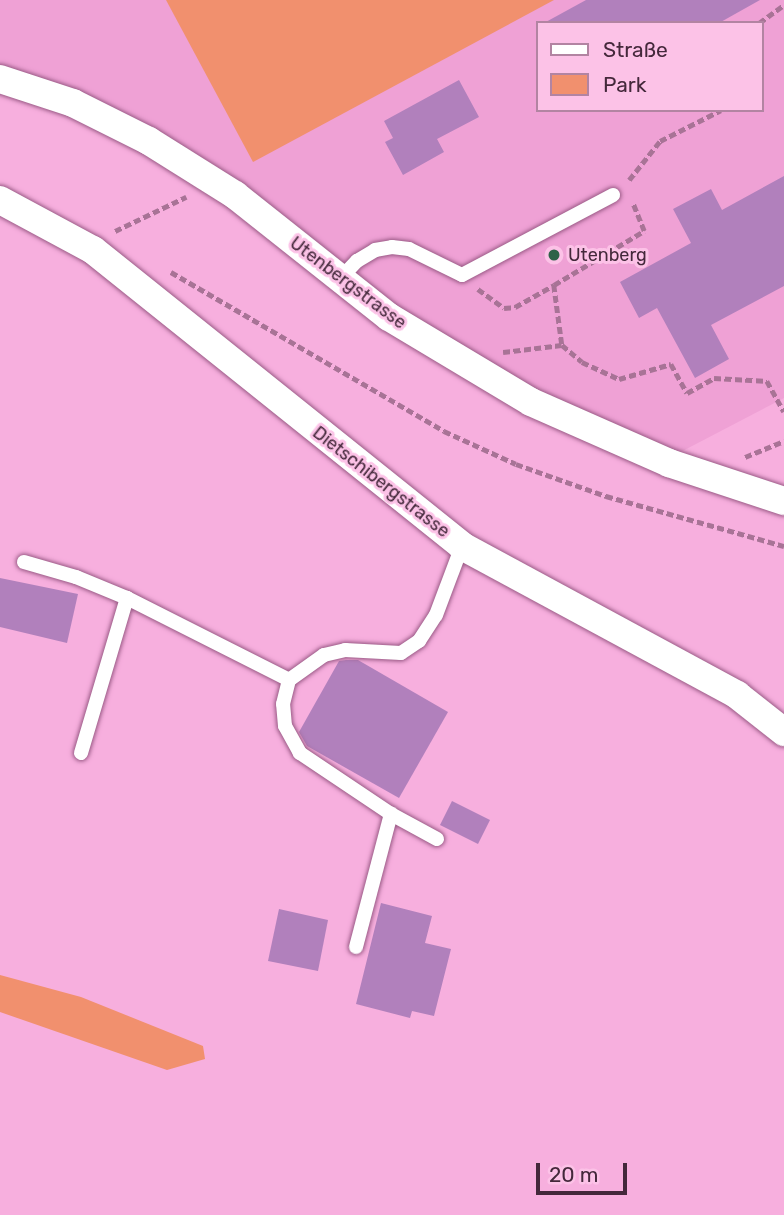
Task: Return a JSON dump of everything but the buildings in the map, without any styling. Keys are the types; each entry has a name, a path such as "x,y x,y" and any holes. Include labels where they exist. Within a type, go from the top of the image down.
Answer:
{"street":[{"name":"Utenbergstrasse","path":"0,79 73,103 205,176 389,317 531,402 669,463 784,500"},
{"name":"Dietschibergstrasse","path":"0,200 93,250 462,546 737,695 784,732"}],"lane":[{"path":"340,279 356,261 375,250 392,247 409,249 462,275 613,195"},
{"path":"437,839 391,814 312,764 290,742 283,714 289,680 303,667 334,652 390,654 409,649 436,615 462,546"},
{"path":"23,562 76,577 127,598 289,680"},
{"path":"82,753 127,598"},
{"path":"356,947 391,814"}],"path":[{"path":"762,21 784,5"},
{"path":"613,195 625,185 660,141 717,112"},
{"path":"93,250 127,224 187,197 205,176"},
{"path":"462,275 504,308 515,307 644,231 625,185"},
{"path":"168,271 444,431 516,464 606,496 784,546"},
{"path":"554,285 562,345 582,362 619,379 671,364 687,393 714,378 767,381 784,412"},
{"path":"481,373 493,355 562,345"}],"shaded area":[{"name":"Utenberg","path":"0,0 784,0 784,398 673,456 543,400 400,312 247,198 0,69"}],"green space":[{"path":"166,0 554,0 253,162"},
{"path":"0,975 81,997 203,1046 205,1059 167,1070 0,1012"}],"place":[{"name":"Utenberg","path":"554,255"}]}
